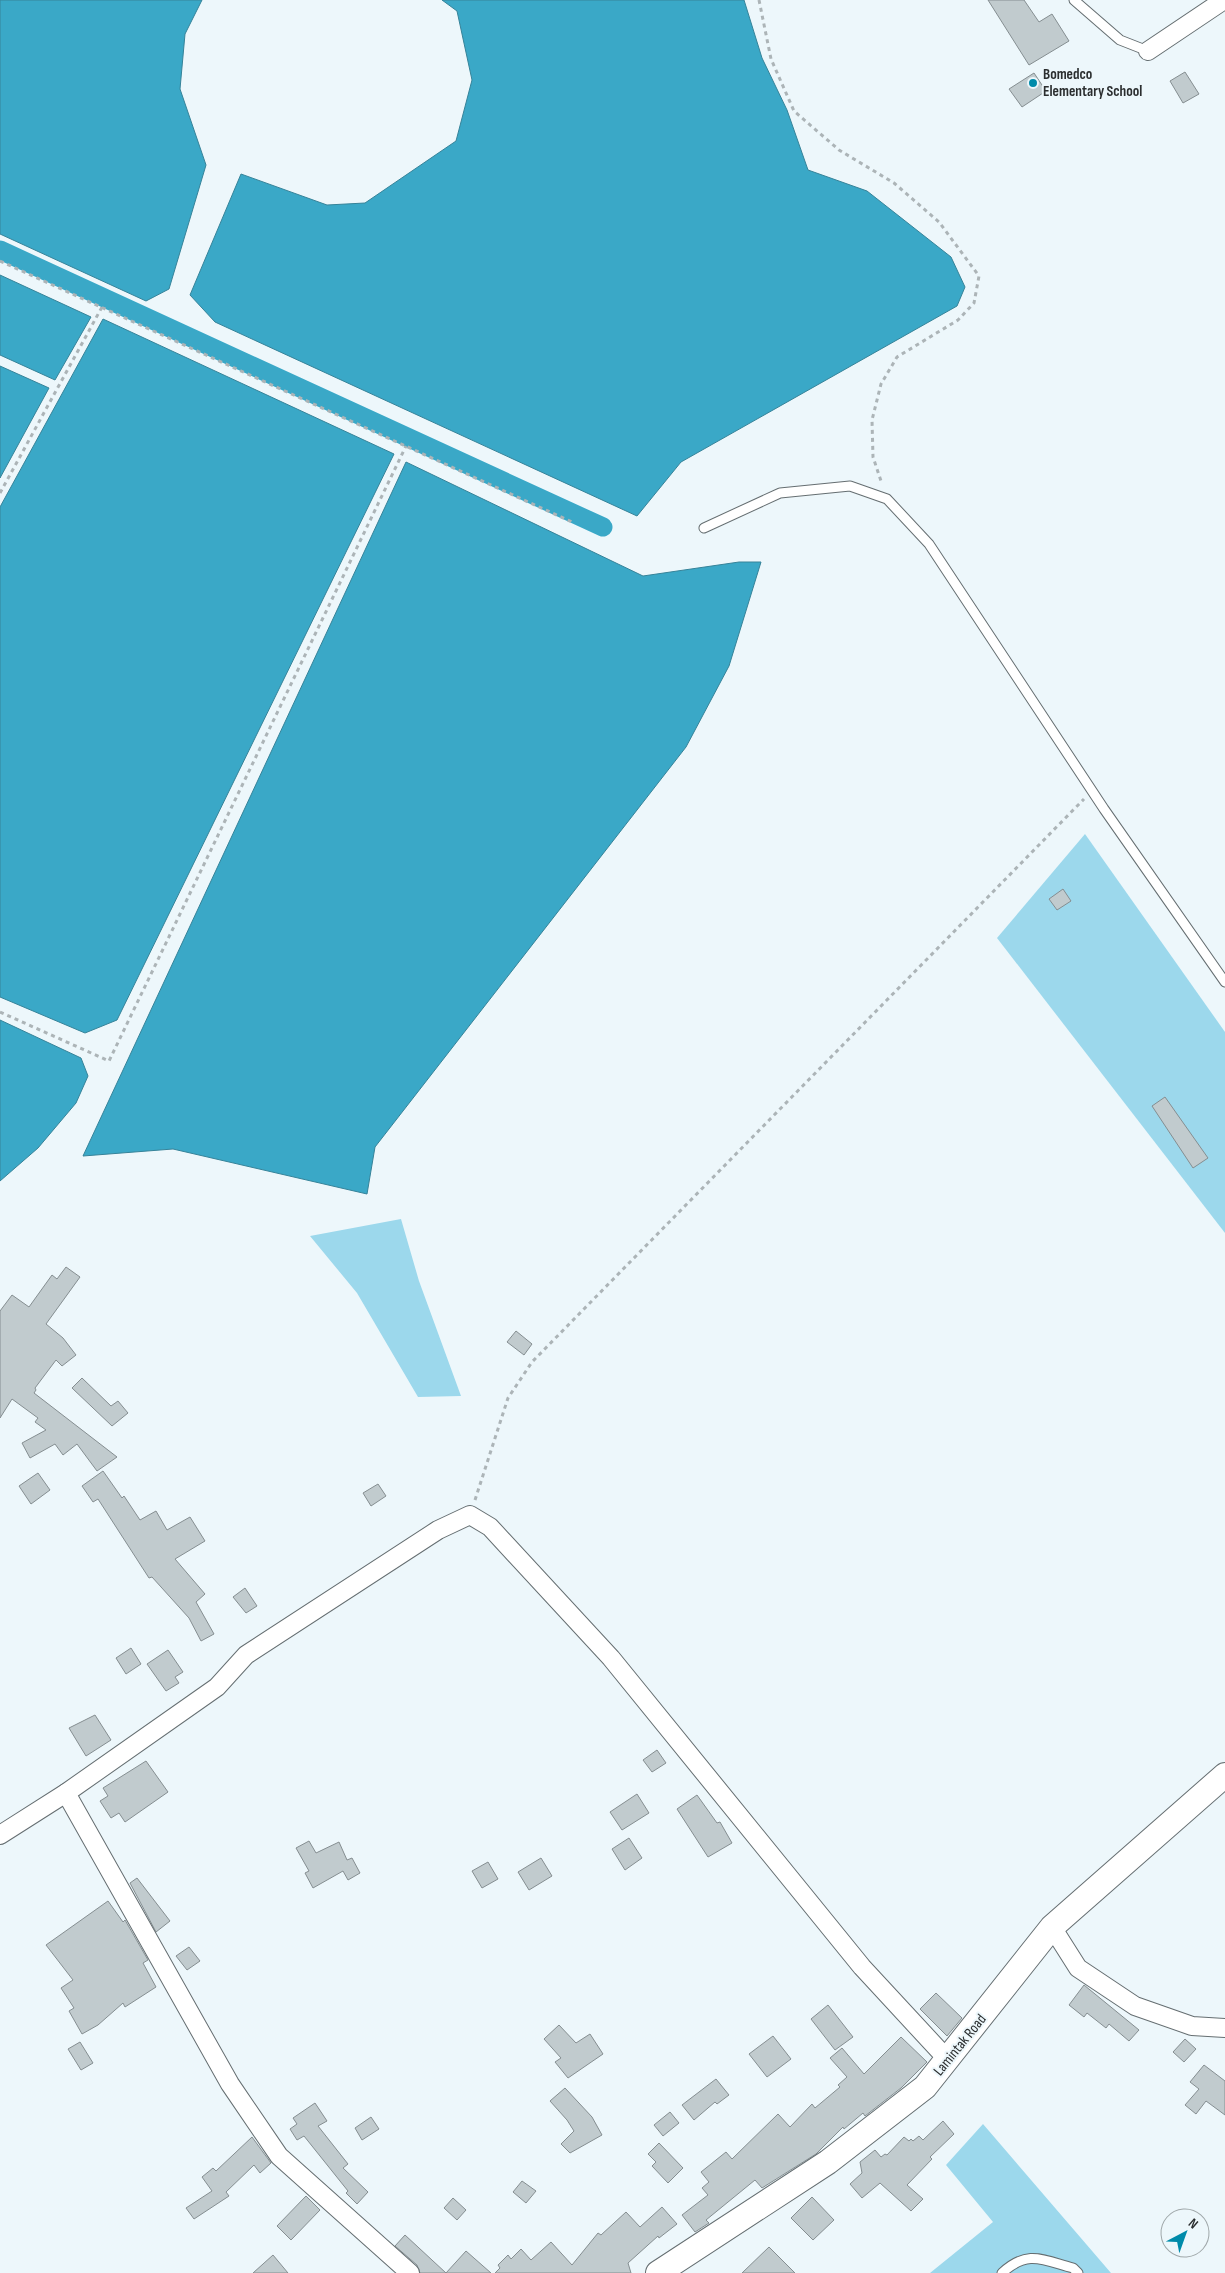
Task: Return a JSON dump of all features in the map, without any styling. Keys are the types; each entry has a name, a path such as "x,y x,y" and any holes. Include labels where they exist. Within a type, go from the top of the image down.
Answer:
{"main road":[{"name":"Lamintak Road","path":"658,2273 828,2162 925,2087 1052,1927 1225,1774"}],"street":[{"path":"1148,51 1224,0"},
{"path":"0,1836 66,1793 217,1687 246,1655 438,1530 470,1514 490,1527 611,1658 862,1967 948,2060"},
{"path":"66,1793 230,2084 279,2156 410,2273"},
{"path":"1052,1927 1078,1968 1135,2006 1192,2026 1225,2028"}],"lane":[{"path":"1074,0 1120,40 1148,51"},
{"path":"704,528 780,493 850,486 887,499 929,544 1092,791 1225,982"},
{"path":"1002,2273 1011,2265 1030,2257 1073,2268 1078,2273"}],"path":[{"path":"759,0 772,58 794,111 839,150 894,183 939,222 979,276 974,303 958,320 897,357 881,384 872,420 873,457 887,499"},
{"path":"0,261 572,522"},
{"path":"0,493 102,307"},
{"path":"0,1012 110,1061 406,446"},
{"path":"470,1514 508,1398 532,1362 1092,791"}],"shaded area":[{"path":"0,0 202,0 185,34 180,89 206,165 169,289 146,301 0,234"},
{"path":"442,0 744,0 762,58 787,110 808,170 867,191 951,257 965,287 957,306 681,462 637,516 215,322 190,295 241,174 327,205 365,203 456,141 472,80 457,11"},
{"path":"0,275 91,317 55,380 0,355"},
{"path":"103,319 394,454 117,1020 85,1033 0,997 0,507"},
{"path":"0,366 49,388 0,478"},
{"path":"406,462 643,576 739,562 761,562 729,666 686,747 375,1147 367,1194 173,1149 83,1156"},
{"path":"1085,834 1225,1032 1225,1233 997,938"},
{"path":"0,1020 81,1058 88,1076 76,1103 38,1148 0,1181"},
{"path":"401,1219 419,1281 461,1396 418,1397 357,1293 310,1236"},
{"path":"983,2124 1111,2273 930,2273 993,2222 946,2165"}],"building":[{"path":"988,0 1024,0 1039,22 1052,14 1069,41 1029,65"},
{"path":"1185,72 1199,94 1183,103 1170,81"},
{"path":"1034,73 1046,91 1022,107 1009,89"},
{"path":"1063,889 1071,901 1057,910 1049,899"},
{"path":"1165,1097 1208,1158 1193,1168 1152,1106"},
{"path":"66,1267 80,1277 46,1324 63,1338 76,1355 62,1366 56,1360 35,1388 34,1393 117,1457 97,1471 77,1444 63,1455 55,1444 30,1458 22,1443 46,1430 35,1422 38,1418 12,1399 0,1418 0,1311 12,1295 29,1307 52,1275 57,1279"},
{"path":"516,1331 532,1344 524,1355 507,1342"},
{"path":"82,1378 111,1406 118,1401 128,1413 112,1426 72,1388"},
{"path":"103,1471 122,1498 124,1496 140,1520 156,1511 167,1530 190,1517 205,1541 175,1559 205,1594 196,1602 214,1634 201,1641 189,1618 152,1577 149,1578 98,1499 93,1502 82,1486"},
{"path":"38,1473 50,1490 31,1504 19,1486"},
{"path":"378,1484 386,1496 371,1506 363,1493"},
{"path":"245,1588 257,1606 246,1613 233,1597"},
{"path":"131,1648 141,1664 126,1674 116,1658"},
{"path":"168,1650 183,1672 175,1677 179,1683 166,1691 147,1664"},
{"path":"95,1715 111,1740 86,1756 69,1728"},
{"path":"657,1750 666,1763 652,1772 643,1760"},
{"path":"146,1761 168,1792 125,1822 119,1813 111,1818 100,1801 108,1796 103,1788"},
{"path":"637,1794 649,1813 622,1830 610,1812"},
{"path":"697,1795 717,1823 720,1822 732,1843 708,1857 677,1809"},
{"path":"629,1838 642,1858 625,1870 612,1849"},
{"path":"309,1841 316,1853 339,1842 347,1860 352,1858 360,1873 348,1880 343,1871 313,1888 305,1873 309,1871 296,1848"},
{"path":"541,1858 552,1876 529,1890 518,1872"},
{"path":"488,1862 498,1879 482,1888 472,1871"},
{"path":"137,1878 170,1921 156,1932 130,1883"},
{"path":"108,1901 123,1922 125,1920 148,1960 143,1963 156,1987 125,2007 123,2003 98,2025 82,2034 69,2011 74,2008 61,1988 73,1980 46,1945"},
{"path":"189,1947 200,1961 187,1970 176,1956"},
{"path":"1084,1985 1139,2030 1129,2041 1109,2024 1106,2028 1087,2013 1084,2017 1069,2005"},
{"path":"936,1993 962,2018 947,2036 920,2009"},
{"path":"828,2005 853,2037 835,2050 811,2019"},
{"path":"559,2025 576,2043 590,2034 603,2054 568,2078 555,2062 561,2058 544,2039"},
{"path":"773,2036 791,2059 767,2077 749,2054"},
{"path":"901,2037 927,2062 901,2088 865,2116 863,2113 844,2129 843,2127 816,2154 762,2188 755,2180 706,2220 709,2223 695,2232 682,2215 708,2195 702,2188 709,2182 701,2172 726,2152 732,2159 778,2114 790,2127 812,2104 815,2108 840,2087 838,2085 847,2077 830,2058 842,2048 864,2074"},
{"path":"1185,2039 1196,2049 1184,2062 1173,2052"},
{"path":"80,2042 93,2063 81,2070 68,2049"},
{"path":"1204,2065 1225,2081 1225,2115 1206,2101 1196,2114 1185,2105 1199,2089 1190,2082"},
{"path":"716,2079 729,2095 717,2104 715,2102 694,2120 682,2105"},
{"path":"565,2088 592,2117 602,2135 570,2153 561,2144 574,2131 550,2101"},
{"path":"315,2103 327,2121 318,2126 348,2164 343,2168 368,2192 357,2204 346,2193 348,2191 304,2136 297,2140 290,2129 297,2124 293,2118"},
{"path":"670,2112 679,2123 663,2136 654,2125"},
{"path":"371,2117 379,2129 362,2140 355,2128"},
{"path":"943,2121 954,2134 930,2157 932,2159 907,2185 923,2199 911,2211 880,2183 862,2198 850,2184 862,2173 860,2162 875,2150 881,2157 885,2154 887,2155 904,2137 909,2141 911,2139 913,2141 919,2136 923,2140"},
{"path":"252,2137 271,2163 260,2173 254,2165 226,2192 229,2196 194,2219 186,2208 212,2191 202,2177 213,2168 216,2171"},
{"path":"659,2143 683,2168 668,2183 652,2166 656,2162 648,2154"},
{"path":"522,2181 536,2191 526,2203 513,2192"},
{"path":"306,2196 320,2210 291,2240 277,2226"},
{"path":"812,2197 834,2220 813,2240 791,2218"},
{"path":"453,2198 466,2210 457,2220 444,2208"},
{"path":"662,2207 677,2224 659,2238 658,2236 628,2263 631,2273 495,2273 500,2268 498,2265 508,2255 511,2259 521,2249 531,2260 551,2242 572,2265 598,2233 601,2235 626,2212 640,2227"},
{"path":"405,2235 446,2273 420,2273 417,2265 395,2246"},
{"path":"769,2247 795,2273 742,2273"},
{"path":"466,2251 491,2273 446,2273"},
{"path":"273,2255 288,2273 253,2273"}],"waterway":[{"path":"0,250 603,527"}],"place":[{"name":"Bomedco Elementary School","path":"1033,83"}]}
